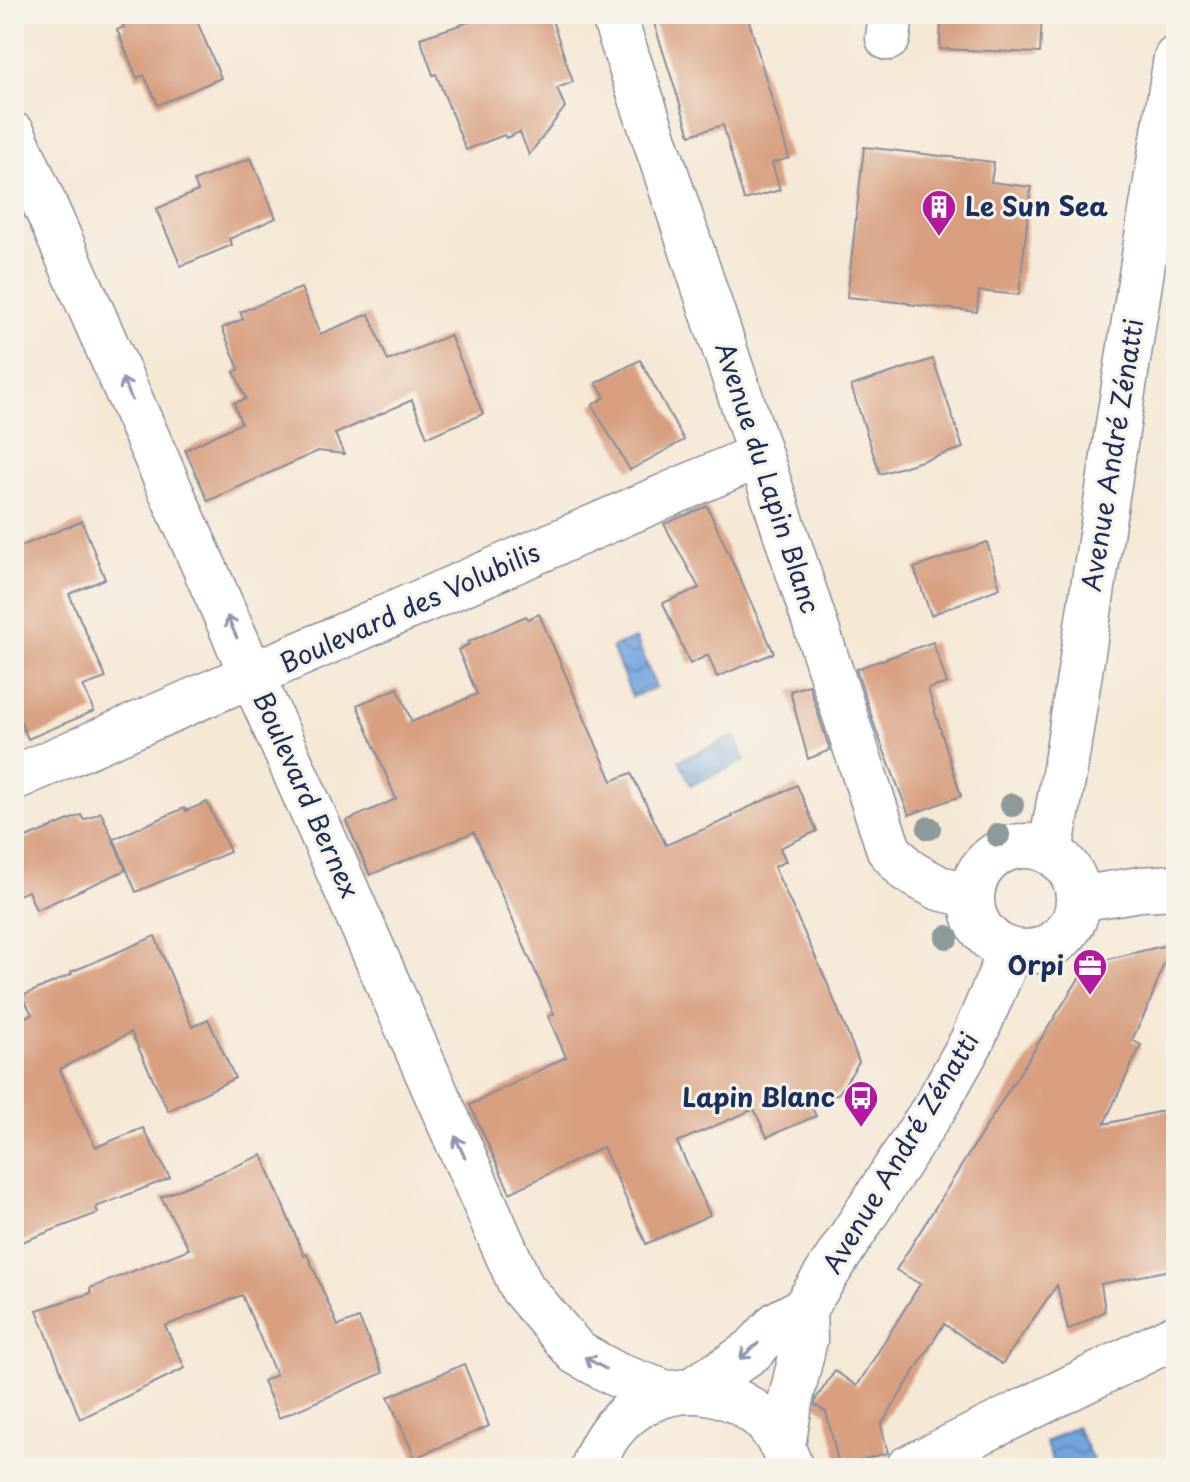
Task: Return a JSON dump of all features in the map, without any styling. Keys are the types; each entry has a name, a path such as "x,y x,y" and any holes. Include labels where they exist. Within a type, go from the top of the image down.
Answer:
{"street":[{"name":"Avenue du Lapin Blanc","path":"613,14 889,850 908,871 939,888 972,896"},
{"name":"Avenue André Zénatti","path":"1050,852 1176,58"},
{"name":"Boulevard Bernex","path":"14,135 522,1288 577,1353 617,1375 679,1392 728,1397 760,1417 787,1457"},
{"name":"Boulevard des Volubilis","path":"14,778 760,455"},
{"path":"1033,846 1050,852 1065,864 1075,880 1078,899 1076,915 1068,930 1043,949 1027,952 1011,950 995,942 974,914 972,896 976,879 986,864 999,853 1016,847 1033,846"},
{"path":"1078,899 1176,887"},
{"name":"Avenue André Zénatti","path":"592,1467 609,1433 634,1408 679,1392 729,1367 753,1350 778,1323 804,1309 935,1107 972,1041 1011,950"},
{"path":"787,1457 791,1398 805,1340 804,1309"},
{"path":"908,1468 1176,1336"}],"water":[{"path":"636,638 656,688 632,697 612,647"},
{"path":"735,736 745,761 691,785 679,760"},
{"path":"1076,1426 1093,1460 1078,1468 1057,1468 1045,1443"}],"building":[{"path":"119,14 194,14 221,78 158,105 144,75 137,78 117,30 124,27"},
{"path":"494,14 550,14 573,82 557,88 565,107 529,155 520,132 466,150 420,38"},
{"path":"651,14 747,14 789,158 772,163 780,190 744,200 723,125 690,135"},
{"path":"941,14 1042,14 1040,53 940,49"},
{"name":"Le Sun Sea","path":"864,147 994,162 991,182 1031,187 1019,295 979,291 977,312 847,297"},
{"path":"251,158 276,218 229,239 232,245 181,266 156,209 198,191 194,181"},
{"path":"301,288 320,334 369,314 388,361 450,335 483,414 427,437 412,400 335,434 344,454 318,451 208,501 185,450 241,423 234,403 246,399 234,372 239,369 222,328 243,319 240,312"},
{"path":"933,359 963,448 880,474 851,386"},
{"path":"640,360 684,440 630,470 592,405 605,397 596,383"},
{"path":"707,506 774,653 717,677 708,655 690,664 663,603 699,588 664,524"},
{"path":"82,521 105,579 69,594 106,678 83,686 94,711 28,739 14,707 14,549"},
{"path":"987,542 1000,588 931,615 914,568"},
{"path":"539,614 612,781 631,773 666,845 733,817 797,785 817,831 780,848 786,861 774,867 826,980 859,1062 839,1093 811,1106 816,1116 767,1137 754,1109 677,1142 710,1215 646,1244 603,1147 510,1193 470,1105 566,1057 548,1016 554,1014 474,832 370,875 346,821 396,799 357,705 398,688 412,722 477,694 458,650 468,642 526,616 528,619"},
{"path":"933,642 947,683 928,689 961,796 909,815 856,669"},
{"path":"809,685 830,750 808,759 790,691"},
{"path":"207,802 230,852 136,892 114,839 184,808 186,811"},
{"path":"101,812 126,870 36,910 28,891 14,897 14,843 81,815 84,820"},
{"path":"155,936 192,1027 208,1019 235,1078 168,1111 131,1032 60,1069 96,1147 143,1128 170,1178 96,1207 98,1213 14,1245 14,1022 32,1014 22,996"},
{"path":"1171,944 1148,1007 1132,1040 1141,1045 1104,1124 1176,1108 1176,1269 1101,1284 1105,1311 1068,1330 1057,1285 1002,1364 944,1324 881,1425 888,1453 839,1465 826,1412 815,1405 816,1399 835,1371 857,1386 920,1284 896,1270 1088,964"},
{"path":"262,1155 304,1256 307,1254 338,1326 359,1318 383,1373 279,1418 263,1381 276,1375 242,1295 165,1326 185,1368 80,1419 37,1310 91,1293 90,1288 189,1249 161,1197"},
{"path":"464,1364 489,1426 415,1458 388,1397"}],"place":[{"name":"Le Sun Sea","path":"939,238"},
{"name":"Orpi","path":"1090,997"},
{"name":"Lapin Blanc","path":"861,1129"}]}
